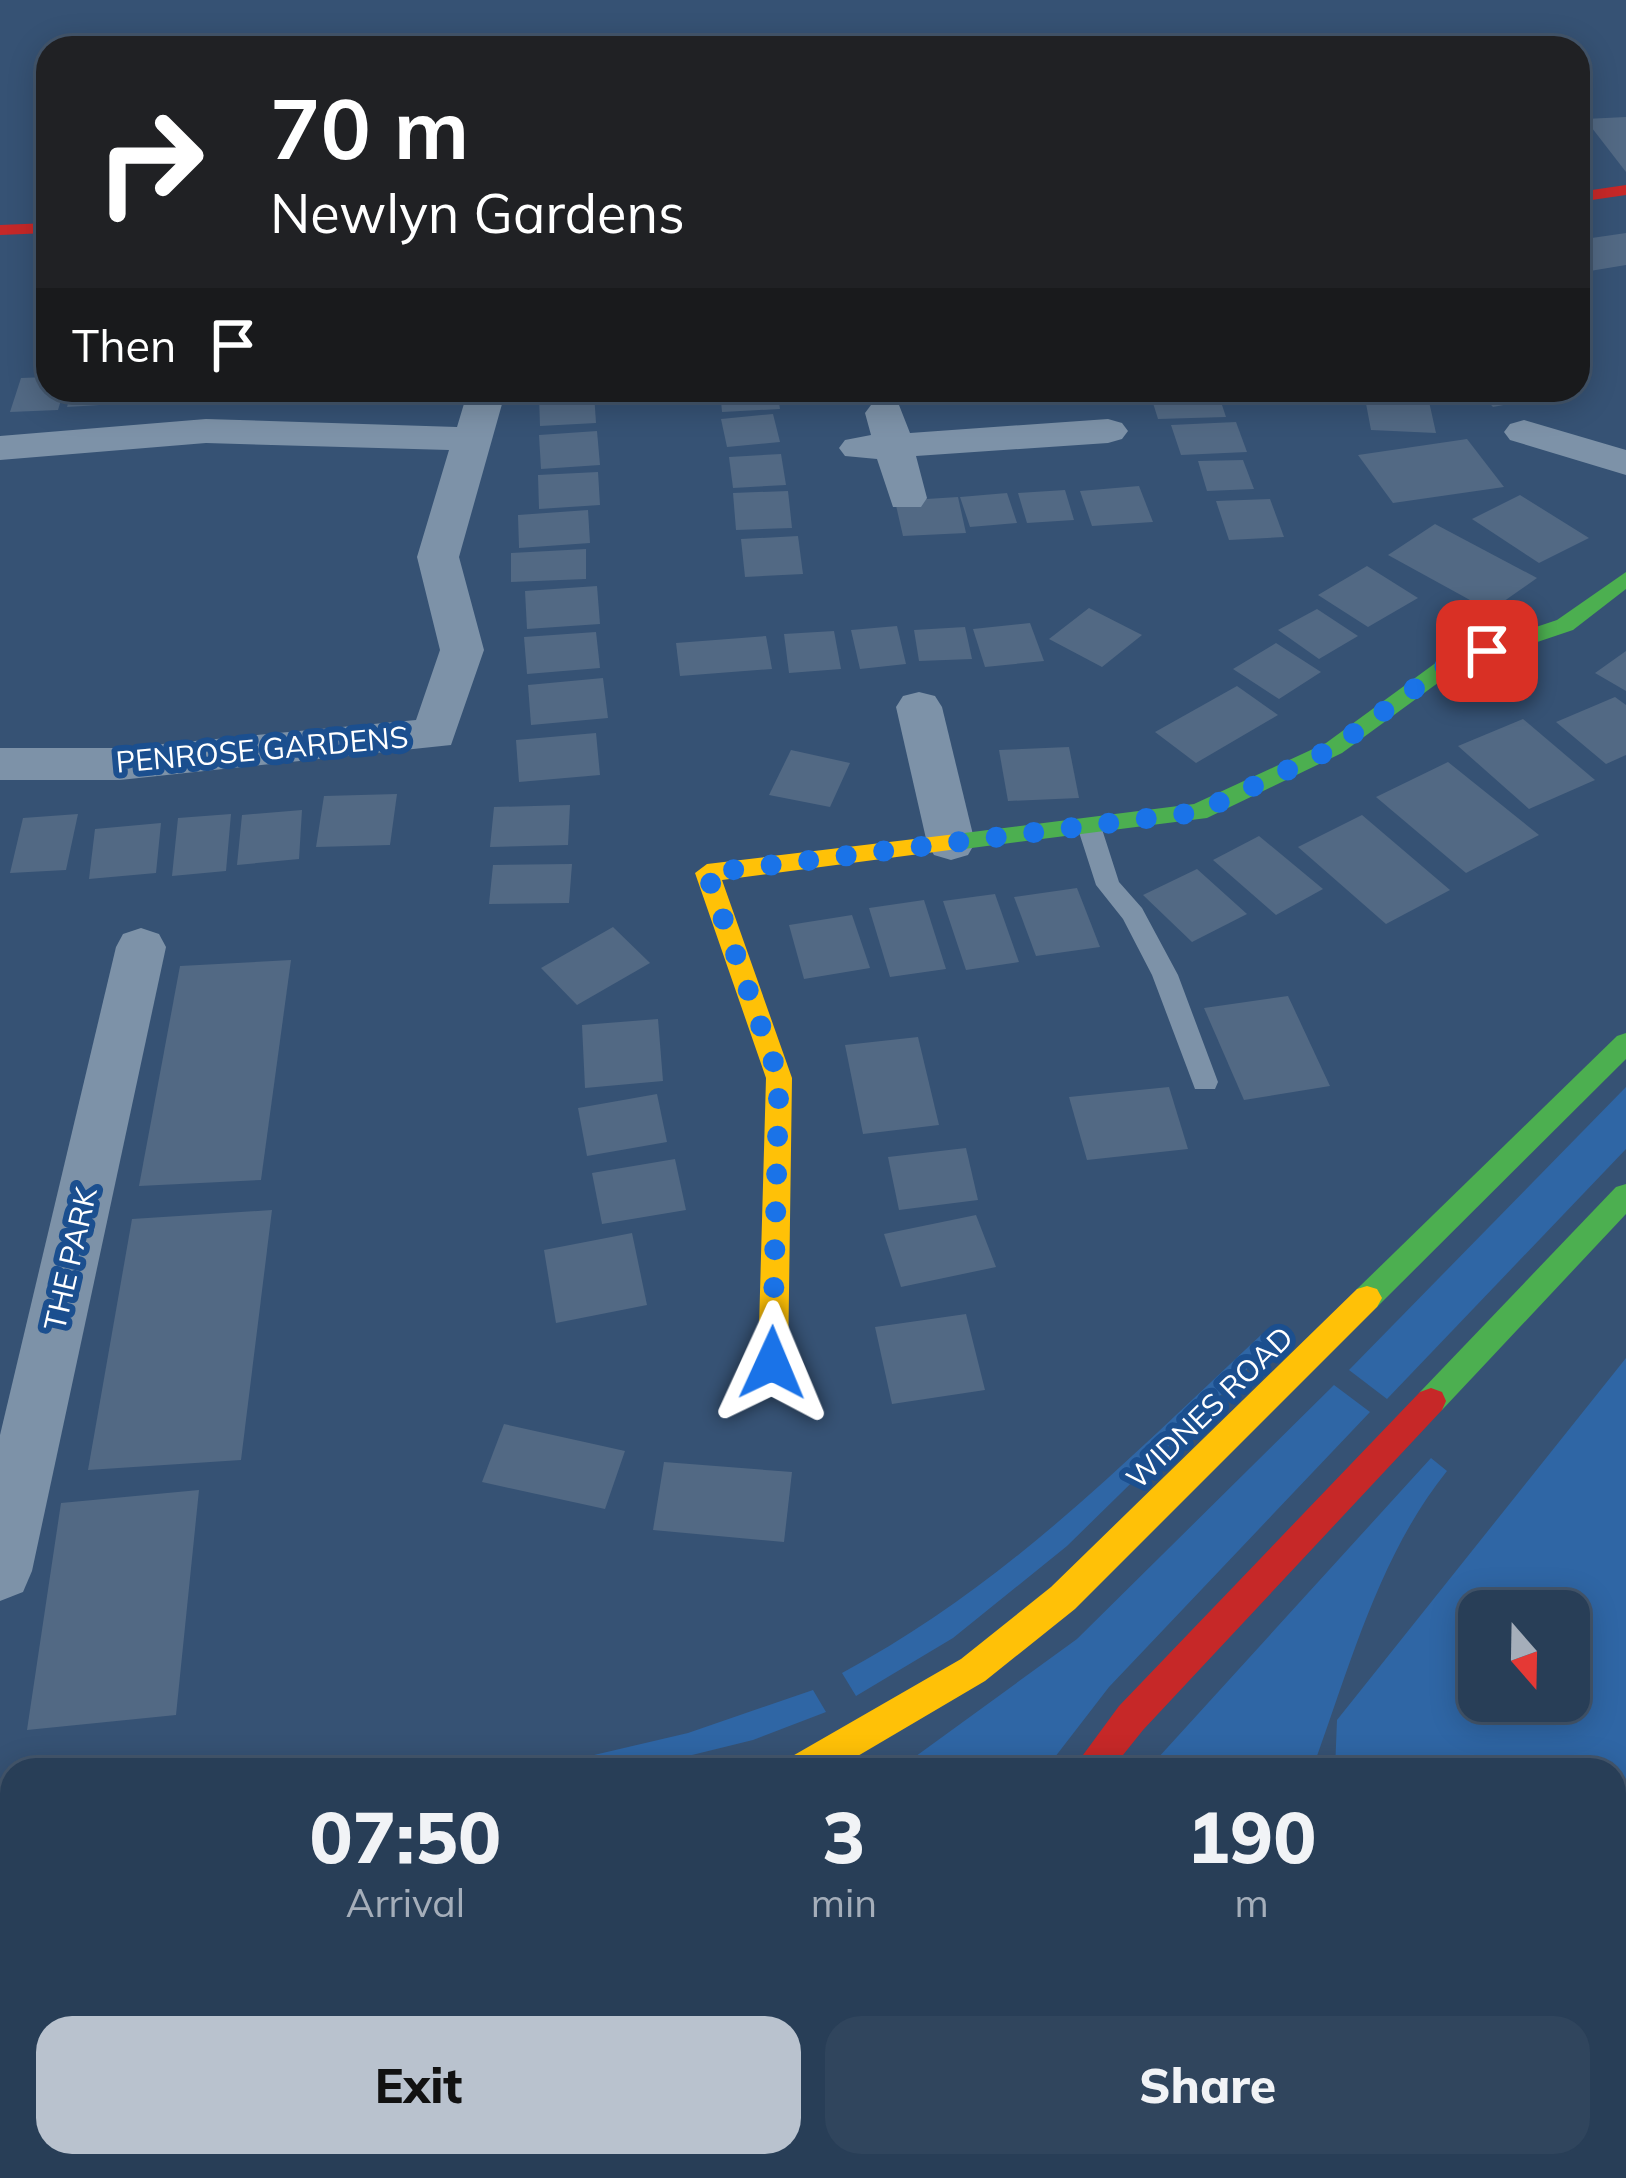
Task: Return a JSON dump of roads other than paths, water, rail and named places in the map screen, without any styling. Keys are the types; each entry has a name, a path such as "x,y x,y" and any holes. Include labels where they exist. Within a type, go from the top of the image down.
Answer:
{"street":[{"path":"1590,195 1626,190"},
{"path":"0,230 36,228"},
{"name":"PENROSE GARDENS","path":"0,764 120,764 435,734 461,650 438,557 484,402"},
{"path":"1055,402 1064,434"},
{"path":"0,448 206,431 470,440"},
{"path":"907,498 879,435 1108,431"},
{"path":"1524,432 1626,464"},
{"path":"772,1363 779,1078 707,873 1199,812 1334,748 1448,664 1565,626 1626,579"},
{"path":"919,707 951,844"},
{"name":"THE PARK","path":"0,1571 141,947"},
{"name":"WIDNES ROAD","path":"822,1758 973,1670 1063,1598 1626,1043"},
{"path":"1099,1758 1131,1718 1626,1195"}],"lane":[{"path":"1089,826 1108,885 1133,914 1165,975 1205,1082"}]}
